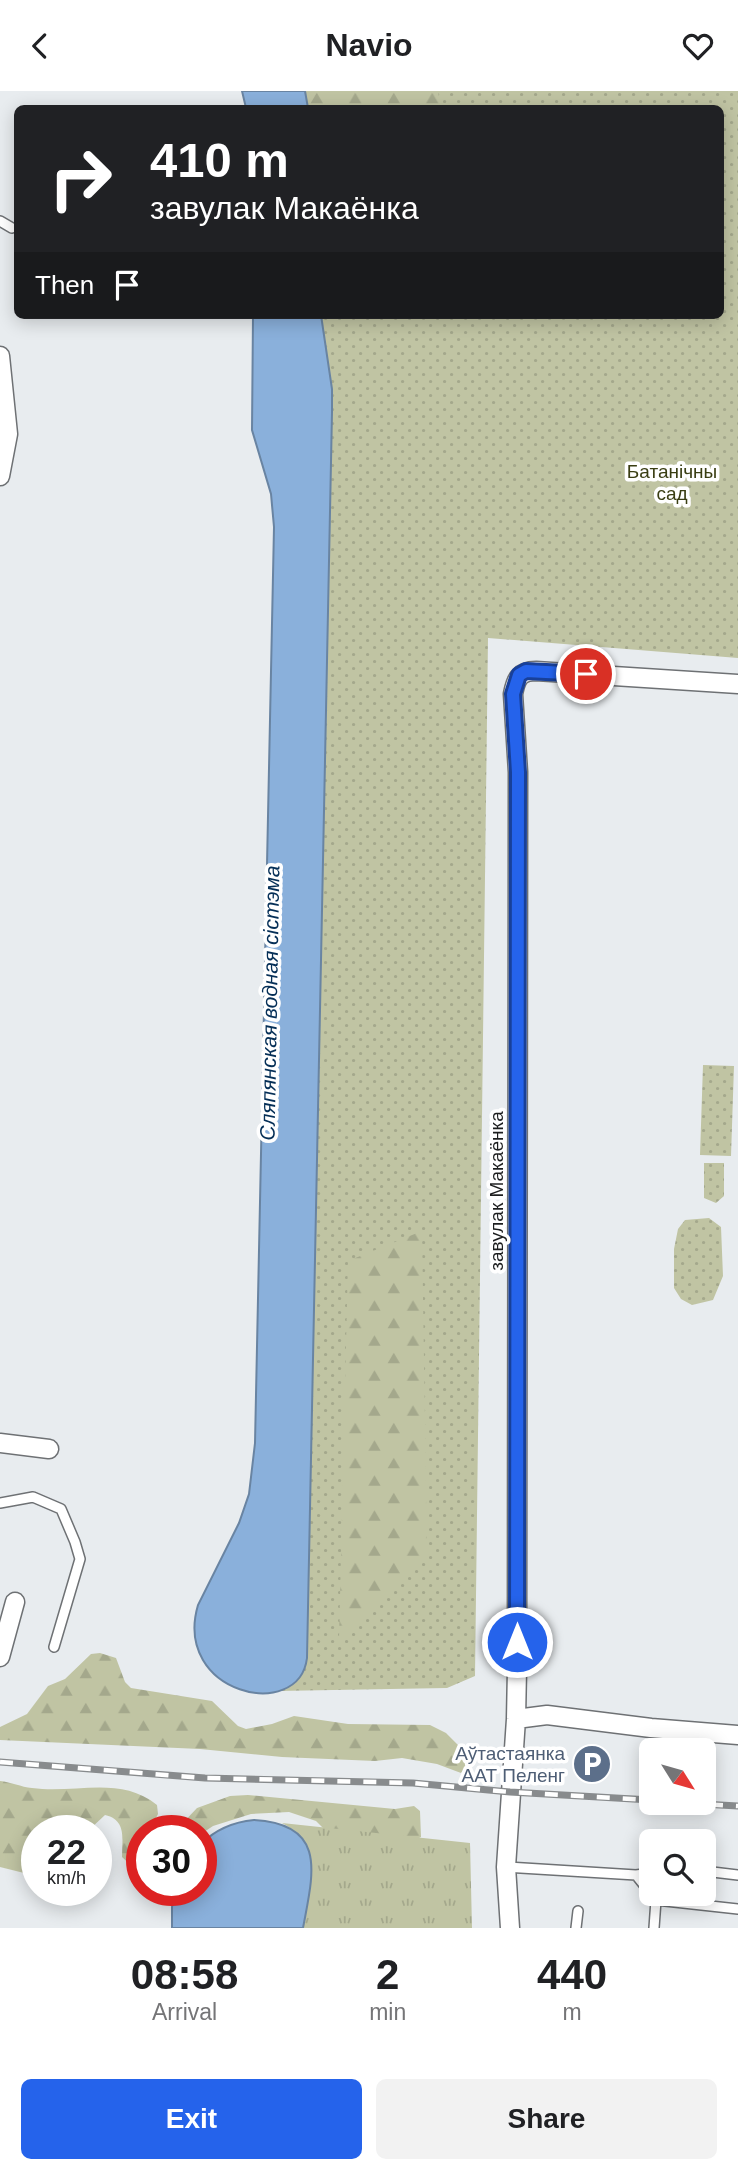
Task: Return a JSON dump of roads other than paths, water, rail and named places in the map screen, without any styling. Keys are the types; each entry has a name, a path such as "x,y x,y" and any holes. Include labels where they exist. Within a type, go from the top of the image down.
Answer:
{"street":[{"path":"0,356 8,434 0,477"},
{"name":"завулак Макаёнка","path":"510,1928 506,1867 516,1719 518,772 513,694 515,683 519,675 526,671 536,671 738,684"},
{"path":"0,1443 50,1449"},
{"path":"0,1657 15,1602"},
{"path":"516,1719 547,1715 738,1735"}],"lane":[{"path":"0,221 12,228"},
{"path":"0,1503 33,1497 61,1509 75,1542 80,1559 54,1647"},
{"path":"506,1867 639,1875"},
{"path":"716,1872 738,1875"},
{"path":"636,1875 639,1879"},
{"path":"654,1928 656,1906"},
{"path":"704,1906 738,1909"},
{"path":"576,1928 578,1911"}],"water":[{"path":"242,91 305,91 307,105 245,105"},
{"name":"Сляпянская водная сістэма","path":"253,319 322,319 332,389 307,1658 299,1678 283,1690 262,1693 240,1689 219,1678 203,1660 195,1635 198,1605 239,1523 249,1494 255,1443 274,527 271,494 252,430"},
{"path":"254,1820 278,1824 294,1831 305,1842 310,1855 311,1871 303,1928 172,1928 172,1906 217,1906 217,1832 239,1822"}],"railway":[{"path":"0,1762 205,1778 413,1783 639,1799"},
{"path":"716,1805 738,1806"}],"place":[{"name":"Аўтастаянка ААТ Пеленг","path":"592,1764"}],"park label":[{"name":"Батанічны сад","path":"672,482"}]}
